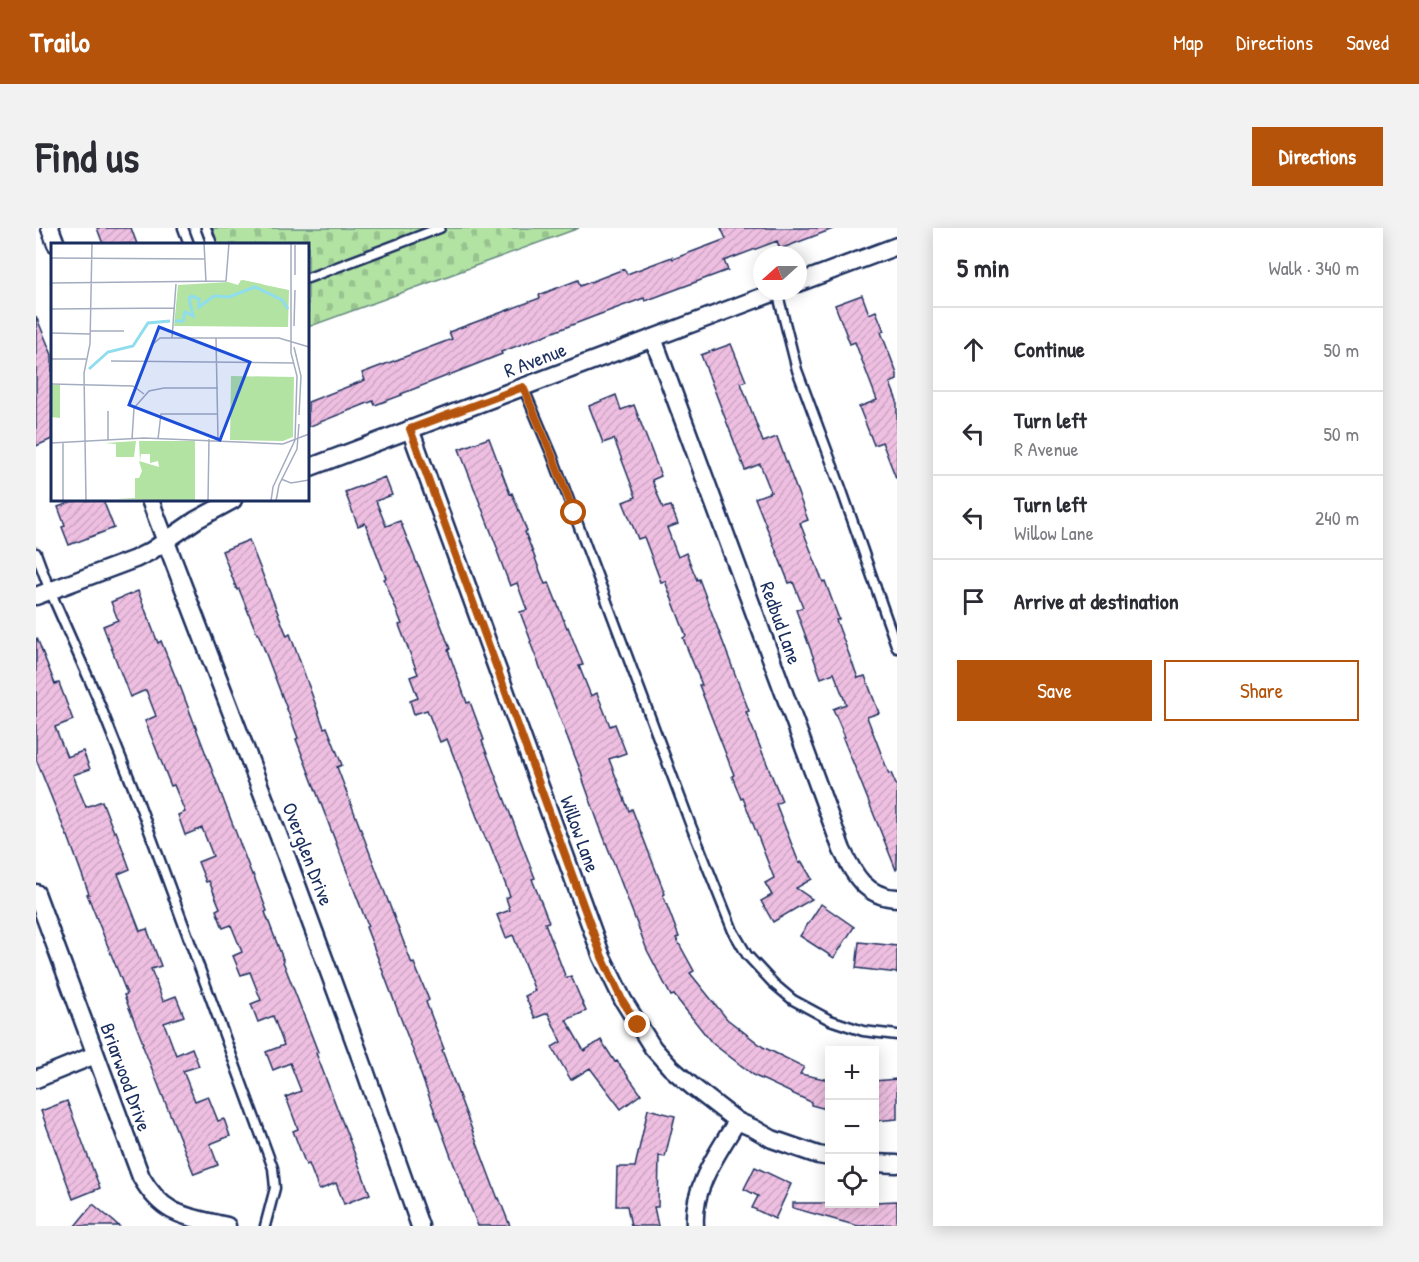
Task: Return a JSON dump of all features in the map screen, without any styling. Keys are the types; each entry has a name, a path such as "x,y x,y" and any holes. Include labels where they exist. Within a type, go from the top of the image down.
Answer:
{"street":[{"path":"50,228 56,243"},
{"path":"807,281 897,246"},
{"name":"R Avenue","path":"309,468 754,300"},
{"name":"Redbud Lane","path":"652,338 842,850 863,884 881,896 897,898"},
{"name":"Willow Lane","path":"410,429 602,957 622,1000 653,1047 670,1067 737,1121 772,1139 825,1156"},
{"name":"Overglen Drive","path":"150,501 290,865 420,1226"},
{"path":"43,594 135,559 166,542 196,520 231,501"},
{"name":"Briarwood Drive","path":"36,893 146,1187 166,1208 183,1216 226,1226"},
{"path":"36,1079 95,1055"},
{"path":"695,1226 697,1199 704,1177 737,1121"},
{"path":"879,1163 897,1164"}],"lane":[{"path":"183,228 189,243"},
{"path":"206,228 212,243"},
{"path":"309,278 440,228"},
{"path":"780,300 797,370 897,648"},
{"path":"523,387 552,455 691,826 733,931 747,955 774,984 793,1000 830,1020 863,1031 897,1035"},
{"path":"36,553 43,594 96,695 136,795 273,1168 275,1188 265,1226"}],"green space":[{"path":"200,228 579,228 309,327 309,243 206,243"}],"building":[{"path":"97,228 131,228 137,243 103,243"},
{"path":"721,228 833,228 788,246 779,246 777,241 764,246 753,246 753,250 724,261 728,270 645,301 644,298 598,315 501,352 502,354 402,395 375,405 373,401 309,427 309,402 365,380 362,373 452,339 449,332 540,298 539,295 578,280 580,286 624,269 627,274 672,257 673,259 726,239"},
{"path":"862,295 869,314 876,311 884,331 881,332 897,374 897,380 890,383 897,401 897,478 882,442 874,445 859,407 877,400 855,342 850,344 835,305"},
{"path":"36,316 51,353 51,439 36,446"},
{"path":"731,344 746,381 741,383 763,442 777,437 808,520 800,523 823,582 825,581 839,619 836,620 858,678 865,676 879,713 867,717 889,774 891,773 897,787 896,870 833,709 846,704 834,673 821,678 796,610 803,607 793,582 789,583 755,498 771,492 760,464 745,470 701,355"},
{"path":"616,395 621,410 634,405 661,476 652,480 663,508 671,506 678,524 667,528 678,557 686,553 697,580 699,579 749,711 746,712 782,801 776,804 799,863 802,862 812,879 796,888 812,899 773,922 761,901 772,895 765,883 774,878 732,776 734,775 699,685 702,685 683,638 686,636 665,581 661,582 644,537 638,539 623,502 636,497 614,439 603,443 589,406"},
{"path":"489,438 527,531 525,532 545,584 549,583 568,627 583,665 579,666 591,696 597,693 610,726 615,724 626,753 609,759 629,811 632,809 665,894 663,895 679,937 676,938 694,971 690,973 727,1019 763,1047 804,1067 800,1074 825,1079 825,1109 811,1105 811,1102 755,1076 712,1043 674,995 671,996 647,950 530,642 520,612 527,610 517,583 510,586 459,449"},
{"path":"385,477 392,495 376,501 386,526 400,521 419,566 450,649 448,650 467,703 470,702 484,740 482,741 535,878 532,879 549,922 545,923 566,978 571,976 586,1011 566,1020 584,1051 601,1040 615,1062 617,1061 641,1094 621,1109 590,1068 571,1080 552,1047 561,1042 548,1013 535,1018 525,996 535,991 513,935 506,938 497,915 510,910 506,898 510,896 489,842 482,830 447,739 440,742 427,710 414,714 410,701 418,698 410,677 418,674 365,523 358,526 345,492"},
{"path":"74,501 103,501 114,528 69,545 58,507"},
{"path":"249,540 287,636 290,634 324,728 327,727 342,765 337,767 412,964 414,963 429,1000 426,1002 444,1049 442,1050 510,1226 478,1226 453,1162 366,927 368,926 296,739 298,738 258,633 239,589 237,590 222,551"},
{"path":"138,591 158,643 161,641 180,686 253,874 282,959 318,1052 316,1053 370,1194 344,1204 336,1183 319,1190 309,1164 306,1165 293,1131 298,1129 286,1097 301,1091 290,1063 273,1070 266,1052 284,1045 273,1016 258,1022 251,1004 261,1000 250,972 241,975 233,956 242,952 231,925 223,928 216,910 220,908 198,862 213,856 202,828 185,835 178,815 185,812 174,785 171,786 145,721 156,716 146,690 130,697 103,626 118,620 111,602"},
{"path":"37,638 55,684 59,683 73,720 55,727 67,757 83,751 90,769 73,775 86,807 102,801 114,832 116,831 130,869 118,874 140,931 147,929 161,966 151,969 163,1001 176,996 184,1016 164,1023 176,1055 192,1048 199,1066 183,1071 195,1101 208,1096 218,1121 224,1119 230,1136 210,1144 218,1165 194,1174 142,1044 124,995 127,994 87,894 89,894 68,836 36,759"},
{"path":"821,904 854,927 834,958 800,936"},
{"path":"859,942 897,946 897,973 856,968"},
{"path":"897,1079 897,1119 879,1121 879,1081"},
{"path":"67,1101 100,1188 73,1199 41,1111"},
{"path":"648,1109 675,1116 665,1157 659,1156 658,1207 654,1207 658,1226 631,1226 627,1206 616,1206 617,1167 635,1167"},
{"path":"755,1167 791,1184 775,1219 752,1208 758,1196 744,1189"},
{"path":"897,1201 897,1224 858,1226 793,1208 793,1203 825,1203 825,1208 879,1208 879,1202"},
{"path":"93,1204 119,1226 75,1226"}],"route":[{"path":"574,513 523,387 410,429 602,957 622,1000 638,1025"}]}
